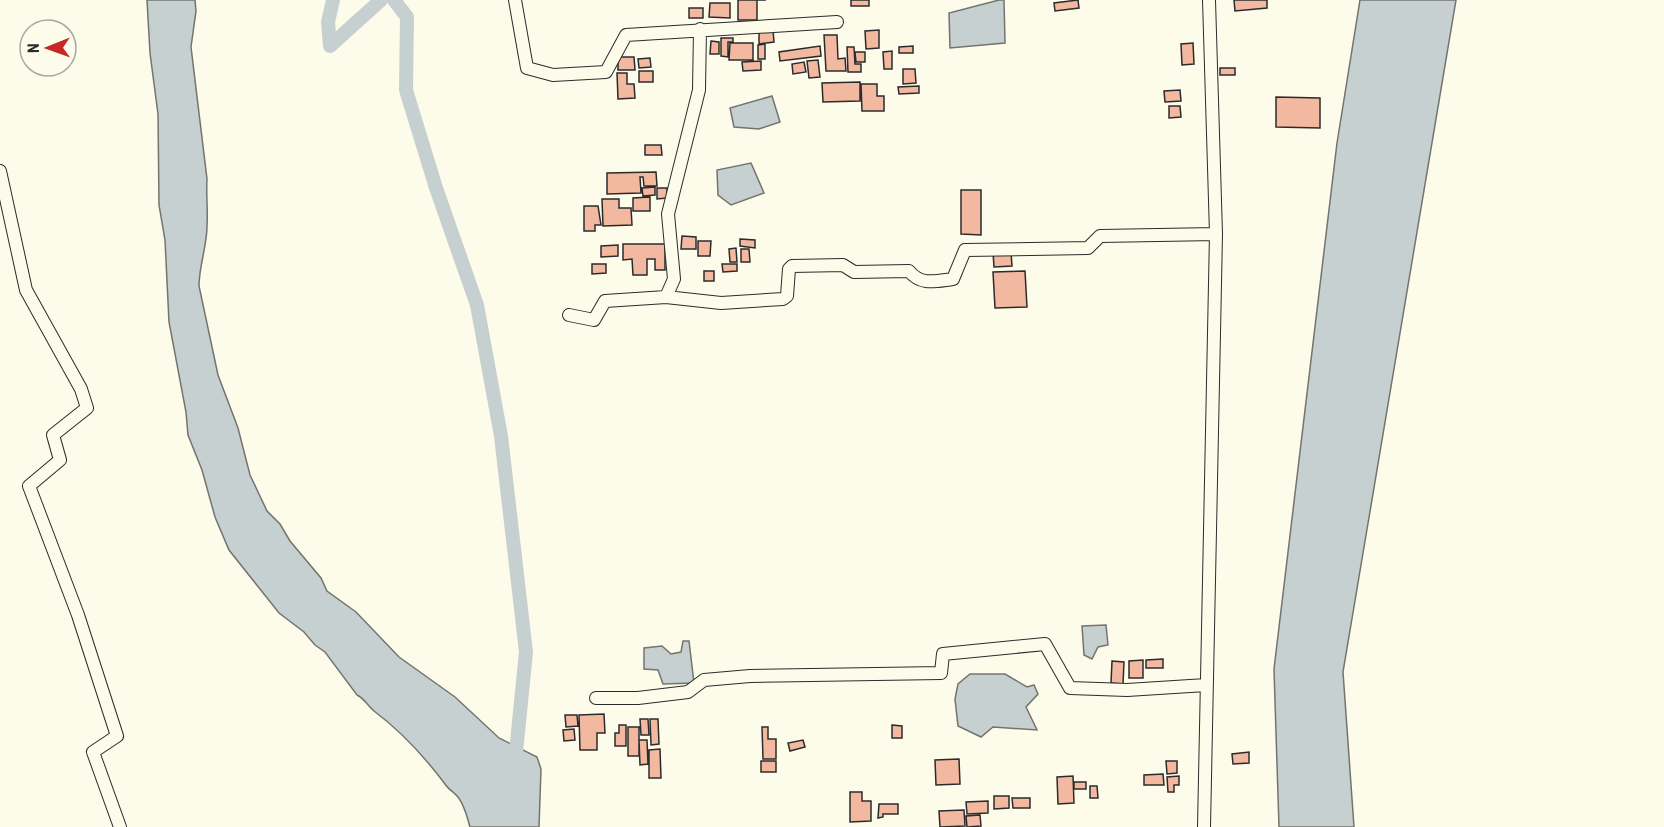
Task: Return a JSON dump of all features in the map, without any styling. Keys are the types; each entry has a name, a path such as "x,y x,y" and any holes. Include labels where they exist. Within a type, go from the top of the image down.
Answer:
{"street":[{"path":"514,0 527,68 553,75 606,72 626,35 837,22"},
{"path":"1204,827 1216,234 1209,0"},
{"path":"666,297 674,279 668,214 699,90 700,29"},
{"path":"0,171 27,290 81,389 87,408 53,435 60,460 29,486 78,615 117,736 93,752 120,827"},
{"path":"569,315 594,320 605,301 666,297 721,303 783,299 787,296 789,269 792,266 843,266 854,272 909,271 916,279 929,282 953,279 965,250 1088,249 1100,236 1216,234"},
{"path":"596,698 638,698 688,692 704,680 750,676 941,674 943,654 1044,644 1070,688 1127,690 1206,686"}],"shaded area":[{"path":"147,0 195,0 196,11 191,47 207,179 207,234 199,286 218,375 238,428 250,475 267,511 280,524 290,541 321,578 327,591 356,612 399,657 455,697 499,738 537,757 541,769 539,827 470,827 458,797 412,745 357,695 325,652 279,613 229,550 215,517 202,470 188,435 186,412 169,322 165,240 159,205 158,114 150,53"},
{"path":"1004,0 1005,43 950,48 949,13"},
{"path":"1360,0 1456,0 1343,672 1354,827 1279,827 1274,669 1337,143"},
{"path":"772,96 780,122 759,129 734,127 730,108"},
{"path":"751,163 764,193 731,205 718,195 717,170"},
{"path":"1106,625 1108,645 1098,647 1092,659 1084,655 1082,626"},
{"path":"683,641 689,641 694,683 663,684 658,670 644,669 644,648 662,646 671,654 681,652"},
{"path":"970,674 1005,674 1027,687 1034,685 1038,694 1026,707 1037,730 993,727 981,737 958,726 955,699 958,684"}],"building":[{"path":"738,0 757,0 757,20 738,20"},
{"path":"851,0 869,0 869,6 851,6"},
{"path":"1078,0 1079,8 1055,11 1054,3"},
{"path":"1234,0 1267,0 1267,8 1235,11"},
{"path":"710,3 730,3 730,18 709,17"},
{"path":"689,8 703,8 703,18 689,18"},
{"path":"759,30 773,30 774,42 759,44"},
{"path":"879,30 879,48 866,49 865,31"},
{"path":"824,35 837,35 838,59 845,58 846,71 826,71"},
{"path":"721,38 733,38 733,42 728,42 728,57 721,56"},
{"path":"711,41 719,42 719,54 710,54"},
{"path":"730,43 753,43 753,60 729,60"},
{"path":"1193,43 1194,64 1182,65 1181,44"},
{"path":"765,44 765,59 758,59 758,45"},
{"path":"820,46 821,56 780,61 779,52"},
{"path":"913,46 913,53 899,53 899,47"},
{"path":"847,47 854,47 855,64 861,64 861,72 848,72"},
{"path":"892,51 892,69 884,69 883,52"},
{"path":"855,52 865,52 865,62 856,62"},
{"path":"618,57 634,57 635,70 618,70"},
{"path":"650,58 651,67 639,68 638,59"},
{"path":"818,60 820,77 809,78 807,61"},
{"path":"761,61 761,70 743,71 742,62"},
{"path":"804,62 806,72 793,74 792,64"},
{"path":"1220,68 1235,68 1235,75 1220,75"},
{"path":"903,69 915,69 916,83 903,84"},
{"path":"639,71 653,71 653,82 639,82"},
{"path":"617,73 627,73 627,84 634,84 635,98 618,99"},
{"path":"860,82 860,101 823,102 822,83"},
{"path":"861,84 877,84 877,96 884,96 884,111 862,111"},
{"path":"919,86 919,93 899,94 898,87"},
{"path":"1180,90 1181,101 1165,102 1164,91"},
{"path":"1276,97 1320,98 1320,128 1276,127"},
{"path":"1169,106 1180,106 1181,117 1169,118"},
{"path":"645,145 661,145 662,155 645,155"},
{"path":"656,172 657,186 644,186 643,177 640,177 641,193 607,194 607,173"},
{"path":"655,187 655,195 643,196 642,188"},
{"path":"657,188 667,188 667,198 657,199"},
{"path":"961,190 981,190 981,235 961,234"},
{"path":"650,197 650,211 633,211 633,198"},
{"path":"602,199 619,199 619,208 631,208 632,225 603,226"},
{"path":"584,206 598,206 601,225 595,225 595,231 584,231"},
{"path":"682,236 696,237 696,249 681,249"},
{"path":"740,239 755,240 755,248 740,246"},
{"path":"698,241 711,241 710,256 698,256"},
{"path":"623,244 665,244 665,270 655,270 655,259 647,259 647,275 633,275 632,259 623,260"},
{"path":"618,245 618,256 601,257 601,246"},
{"path":"736,248 737,262 730,262 729,249"},
{"path":"741,249 749,249 750,262 741,262"},
{"path":"993,252 1011,252 1012,266 994,267"},
{"path":"592,264 606,264 606,273 592,274"},
{"path":"722,264 737,264 737,271 723,272"},
{"path":"704,271 714,271 714,281 704,281"},
{"path":"1025,271 1027,307 995,308 993,272"},
{"path":"1163,659 1163,668 1146,668 1146,660"},
{"path":"1143,660 1143,678 1129,678 1129,661"},
{"path":"1112,661 1124,662 1123,684 1111,683"},
{"path":"604,714 605,733 597,733 597,750 580,750 579,715"},
{"path":"565,715 577,715 578,726 566,727"},
{"path":"640,719 648,719 649,735 641,735"},
{"path":"650,719 658,719 659,744 651,745"},
{"path":"619,725 626,725 626,746 615,746 615,733 619,733"},
{"path":"892,725 902,726 902,738 892,738"},
{"path":"628,727 639,727 639,756 628,756"},
{"path":"762,727 768,727 768,739 776,739 776,759 763,759"},
{"path":"574,729 575,740 564,741 563,730"},
{"path":"639,740 647,740 648,764 640,765"},
{"path":"803,740 805,747 790,751 788,743"},
{"path":"660,749 661,778 649,778 649,750"},
{"path":"1249,752 1249,763 1233,764 1232,754"},
{"path":"959,759 960,784 936,785 935,760"},
{"path":"761,761 776,761 776,772 761,772"},
{"path":"1166,761 1177,761 1177,773 1167,774"},
{"path":"1163,774 1164,785 1144,785 1144,775"},
{"path":"1073,776 1074,803 1058,804 1057,777"},
{"path":"1179,776 1179,785 1174,785 1174,792 1168,792 1167,777"},
{"path":"1074,782 1086,782 1086,789 1074,789"},
{"path":"1090,786 1097,786 1098,798 1090,798"},
{"path":"850,792 862,792 862,801 871,801 871,821 850,822"},
{"path":"994,796 1009,796 1009,808 994,809"},
{"path":"1012,798 1030,798 1030,808 1013,808"},
{"path":"988,801 988,813 967,814 966,802"},
{"path":"879,804 898,804 898,814 883,814 883,817 878,818"},
{"path":"964,810 965,826 940,827 939,811"},
{"path":"980,815 981,826 967,827 966,816"}],"waterway":[{"path":"333,0 328,22 330,46 381,0"},
{"path":"394,0 407,17 406,90 436,188 477,305 501,436 526,652 515,762"}]}
